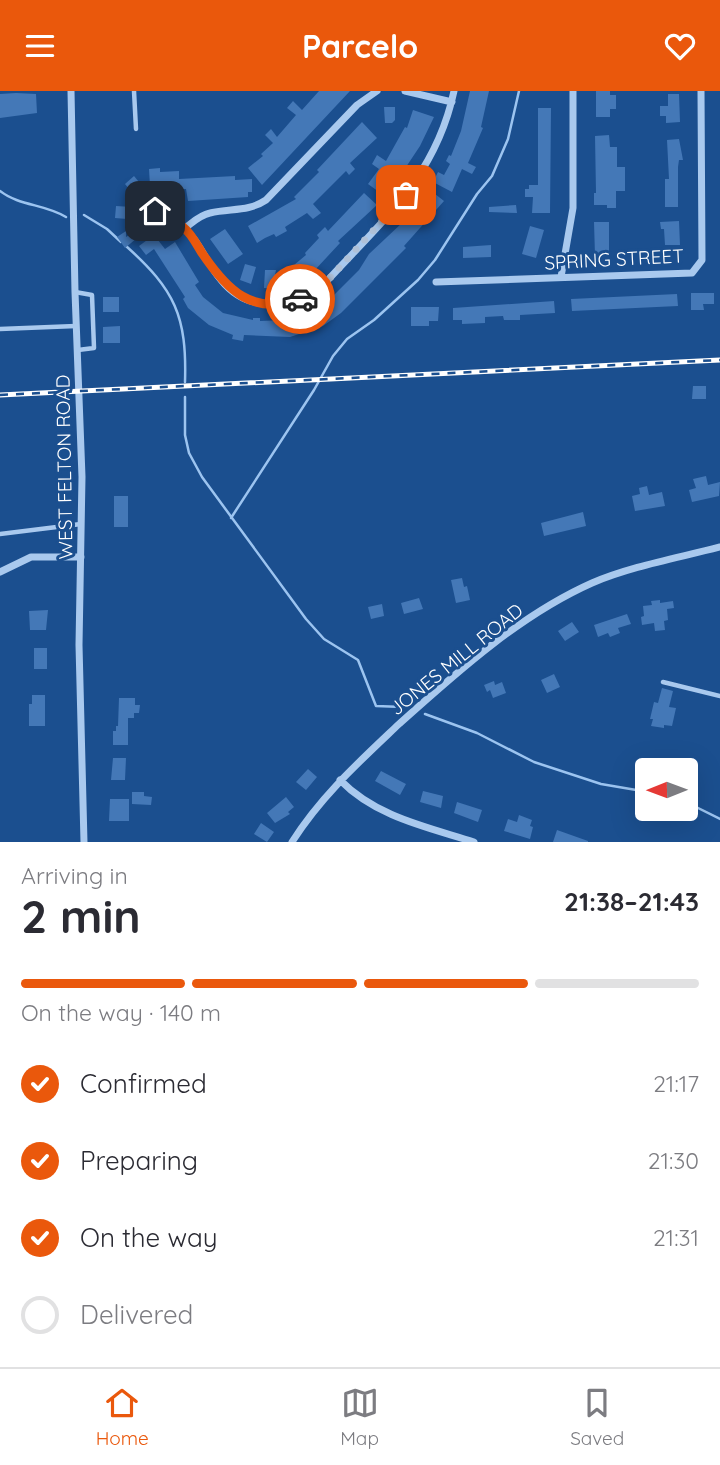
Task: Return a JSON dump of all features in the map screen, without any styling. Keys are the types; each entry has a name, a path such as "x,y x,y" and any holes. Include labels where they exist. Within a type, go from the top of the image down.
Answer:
{"street":[{"path":"185,228 210,213 250,209 266,200 357,104 377,91"},
{"path":"405,91 452,102"},
{"path":"155,211 185,228 221,282 244,298 266,304 279,304 304,297 327,281 414,185 436,148 454,91"},
{"path":"561,277 573,208 573,91"},
{"name":"SPRING STREET","path":"436,282 692,273 702,260 701,91"},
{"name":"WEST FELTON ROAD","path":"73,93 75,292 82,524 80,685 84,842"},
{"name":"JONES MILL ROAD","path":"292,842 314,808 340,780 417,708 464,668 553,604 612,575 720,547"},
{"path":"0,572 31,557 81,557"},
{"path":"340,780 371,806 407,821 474,842"}],"lane":[{"path":"134,91 136,129"},
{"path":"75,292 92,295 94,348 77,351"},
{"path":"0,329 76,326"},
{"path":"0,534 82,524"},
{"path":"663,682 720,697"}],"building":[{"path":"319,91 350,91 262,185 248,168 263,156 261,154 273,143 265,135 271,129 277,137 296,115 287,108 293,101 302,110"},
{"path":"470,91 489,91 481,127 483,128 468,163 476,167 472,174 462,169 452,192 433,182 438,172 444,175 450,164 446,161 449,155 451,156 461,131"},
{"path":"596,91 610,91 610,95 616,95 616,109 610,109 610,117 596,117"},
{"path":"0,94 36,94 37,113 0,118"},
{"path":"668,94 679,94 680,122 666,123 666,116 660,116 660,106 668,106"},
{"path":"384,107 395,107 395,120 392,123 385,123"},
{"path":"538,108 551,108 550,213 532,213 533,197 525,197 525,189 529,189 529,185 538,185"},
{"path":"413,110 434,117 420,146 386,197 368,184 379,169 372,164 377,155 386,161 405,127 407,128"},
{"path":"362,122 377,138 350,163 355,169 349,175 346,171 313,204 321,213 313,219 307,213 285,227 287,231 257,243 248,226 296,199 294,197 319,172 317,170"},
{"path":"609,135 610,147 617,147 617,167 625,167 625,191 616,191 616,208 594,205 595,136"},
{"path":"679,139 683,160 679,160 678,167 678,207 665,207 665,179 669,179 667,140"},
{"path":"160,168 160,172 179,171 179,179 235,176 235,180 252,179 252,192 248,192 248,197 188,201 186,189 169,189 168,185 150,186 149,169"},
{"path":"134,176 143,187 134,195 125,184"},
{"path":"430,190 444,201 404,246 406,248 341,313 323,326 290,337 244,335 243,341 232,339 233,335 209,325 188,308 183,299 185,297 154,249 146,255 139,246 154,235 165,249 175,242 199,282 195,285 203,297 223,313 253,320 260,318 260,321 286,320 322,306 330,299"},
{"path":"364,193 377,205 338,241 340,243 307,281 294,265 306,255 319,238 317,235 325,227 328,231"},
{"path":"516,205 517,213 489,212 489,207"},
{"path":"116,206 132,207 132,215 127,215 127,219 115,218"},
{"path":"679,221 680,245 665,245 664,229 661,229 660,222"},
{"path":"594,222 609,222 609,256 595,256"},
{"path":"530,226 544,230 536,258 522,254"},
{"path":"225,229 243,254 228,264 210,239"},
{"path":"126,231 126,237 134,232 137,238 125,248 117,237"},
{"path":"491,245 491,257 463,258 463,247"},
{"path":"245,264 256,267 251,284 240,280"},
{"path":"265,270 276,270 275,275 293,272 296,289 286,291 264,288"},
{"path":"691,293 714,293 714,304 703,304 704,310 691,310"},
{"path":"677,294 678,306 572,311 571,299"},
{"path":"103,297 119,297 119,312 103,312"},
{"path":"554,301 555,313 520,315 520,320 504,320 503,316 485,317 485,323 462,324 462,320 453,320 453,308"},
{"path":"411,307 439,307 438,321 429,321 429,326 411,326"},
{"path":"120,326 120,343 103,343 103,327"},
{"path":"693,386 706,386 706,399 692,399"},
{"path":"706,476 708,485 720,482 719,496 692,502 689,490 696,488 693,479"},
{"path":"647,486 649,495 662,492 665,506 635,511 632,496 640,494 639,488"},
{"path":"114,496 128,496 128,527 114,527"},
{"path":"583,512 586,526 544,536 541,523"},
{"path":"462,578 470,600 456,603 451,580"},
{"path":"419,598 423,609 404,614 401,603"},
{"path":"660,600 660,603 673,601 674,608 667,609 665,630 655,631 654,623 642,625 641,617 644,616 643,606"},
{"path":"382,604 384,616 371,619 368,607"},
{"path":"48,610 46,630 30,630 29,611"},
{"path":"627,614 631,624 618,628 620,633 610,637 608,633 598,637 594,625"},
{"path":"572,622 579,632 565,641 558,631"},
{"path":"34,648 47,648 47,669 34,669"},
{"path":"554,674 560,687 547,693 541,680"},
{"path":"494,681 495,685 502,682 506,693 493,698 484,685"},
{"path":"662,688 673,691 669,707 676,708 672,726 664,725 664,728 651,726 653,719 650,719 654,702 658,703"},
{"path":"32,695 45,695 45,726 29,726 29,704 32,704"},
{"path":"119,698 135,698 135,705 140,705 139,713 134,713 134,718 128,718 128,745 113,745 113,731 116,731 118,726"},
{"path":"113,758 126,758 125,780 111,780"},
{"path":"308,769 317,777 306,790 296,782"},
{"path":"381,771 406,784 400,795 375,781"},
{"path":"423,791 443,796 441,808 420,802"},
{"path":"132,792 144,792 144,796 152,797 151,805 132,804"},
{"path":"286,797 294,807 288,812 290,814 275,823 267,813"},
{"path":"110,799 129,799 129,821 109,821"},
{"path":"457,802 482,810 478,822 454,813"},
{"path":"519,815 532,820 530,839 504,831 508,819 517,822"},
{"path":"261,823 274,832 267,842 254,834"},
{"path":"557,830 588,841 588,842 553,842"}],"waterway":[{"path":"231,518 333,356 347,339 374,320 418,280 435,260 477,194 492,176 508,139 519,91"},
{"path":"0,191 15,200 66,217"},
{"path":"84,215 107,229 121,242"},
{"path":"126,246 156,277 175,306 184,339 185,382"},
{"path":"185,397 185,435 189,453 202,477 306,619 324,639 358,660 376,706 403,707"},
{"path":"425,714 477,733 534,762 601,784 635,790"},
{"path":"698,808 720,819"}],"railway":[{"path":"0,395 720,360"}],"way so far":[{"path":"300,299 327,281 406,195"}],"route":[{"path":"155,211 185,228 221,282 231,291 266,304 300,299"}]}
